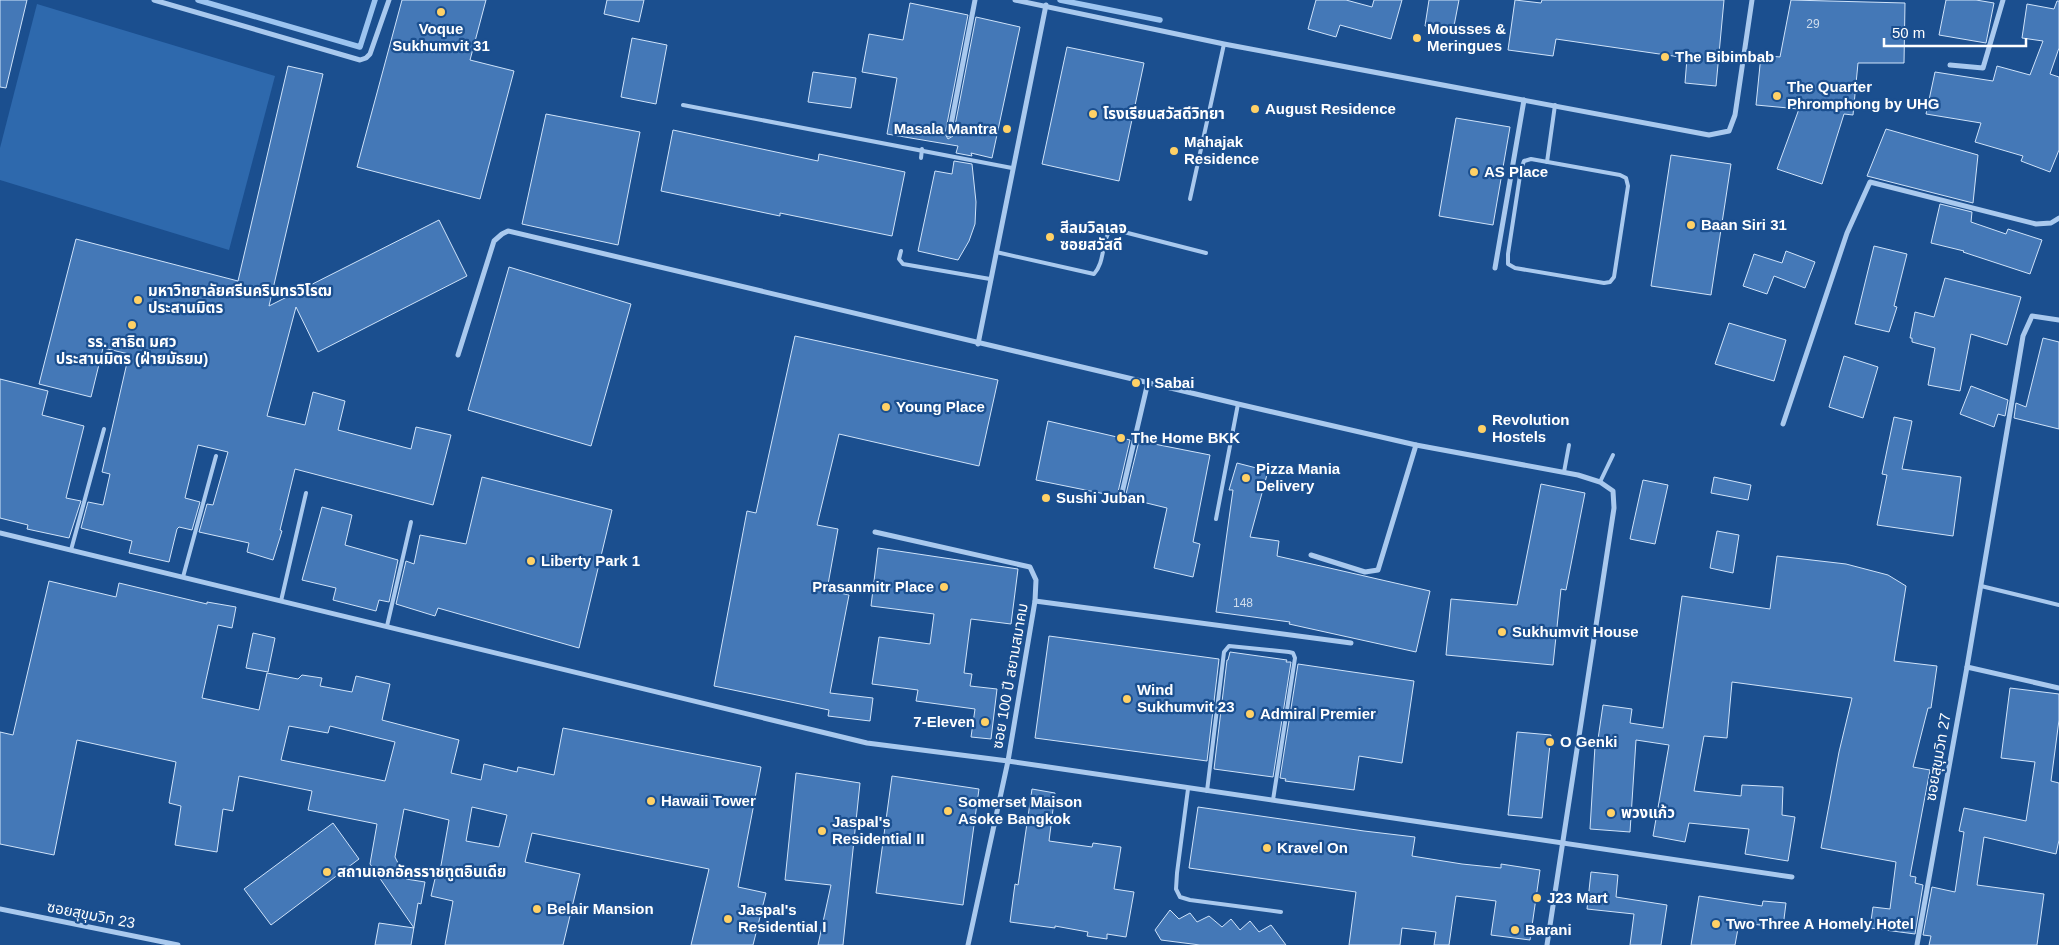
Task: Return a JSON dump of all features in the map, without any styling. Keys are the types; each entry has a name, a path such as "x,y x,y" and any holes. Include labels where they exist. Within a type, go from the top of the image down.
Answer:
{"street":[{"path":"154,0 360,60 370,54 389,0"},
{"path":"949,136 975,0"},
{"path":"1015,0 1224,44 1709,135 1729,131 1735,115 1752,0"},
{"path":"1950,65 1983,68 2003,0"},
{"path":"978,344 1046,5"},
{"path":"1495,268 1524,100"},
{"path":"1782,424 1847,233 1870,182 2036,224 2051,222 2059,218"},
{"path":"458,355 494,240 508,231 978,344 1238,404 1416,444 1564,472 1600,482 1613,491 1614,508 1547,945"},
{"name":"ซอยสุขุมวิท 27","path":"1917,945 2023,336 2032,316 2059,320"},
{"path":"1122,493 1148,382"},
{"path":"1311,555 1366,572 1378,570 1416,444"},
{"name":"ซอย 100 ปี สยามสมาคม","path":"875,532 1030,567 1036,580 1036,602 1008,761 968,945"},
{"path":"0,533 867,742 1562,841 1792,877"},
{"path":"1036,602 1351,643"},
{"path":"1967,666 2059,688"},
{"name":"ซอยสุขุมวิท 23","path":"0,909 178,945"}],"lane":[{"path":"1190,199 1224,44"},
{"path":"683,105 1012,168"},
{"path":"1547,162 1555,105"},
{"path":"921,158 922,150"},
{"path":"1531,159 1547,162 1620,174 1626,178 1628,186 1614,277 1610,282 1604,283 1515,268 1508,264 1521,169 1524,161 1531,159"},
{"path":"996,252 1094,274 1099,269 1110,230 1116,230 1206,253"},
{"path":"901,251 899,259 902,264 990,279"},
{"path":"1216,519 1238,404"},
{"path":"71,550 104,429"},
{"path":"1564,472 1569,445"},
{"path":"1600,482 1613,455"},
{"path":"183,577 216,456"},
{"path":"282,601 306,493"},
{"path":"387,626 411,522"},
{"path":"1981,586 2059,605"},
{"path":"1207,791 1226,648 1229,646 1289,652 1293,653 1296,658 1273,800"},
{"path":"1188,789 1177,873 1176,890 1180,897 1281,912"}],"shaded area":[{"path":"37,4 275,76 229,250 0,180 0,148"}],"building":[{"path":"0,0 27,0 6,88 0,87"},
{"path":"402,0 486,0 470,60 514,71 480,199 357,167"},
{"path":"607,0 644,0 639,22 604,14"},
{"path":"1316,0 1346,0 1372,7 1374,0 1402,0 1391,39 1340,25 1336,37 1308,29"},
{"path":"1429,0 1459,0 1453,31 1425,26"},
{"path":"1515,0 1541,3 1542,0 1724,0 1716,86 1685,83 1687,58 1556,39 1553,56 1508,50"},
{"path":"1791,0 1905,3 1904,63 1858,63 1853,115 1844,114 1822,184 1777,169 1799,109 1756,105 1761,55 1780,57"},
{"path":"1946,0 1976,0 1994,3 1986,43 1939,35"},
{"path":"2057,1 2059,1 2059,48 2050,74 2059,77 2059,150 2050,172 2021,161 2023,156 1975,142 1981,123 1926,114 1935,72 1993,81 1997,66 2030,75 2043,41 2022,38 2027,4 2054,9"},
{"path":"910,3 968,15 945,134 948,139 953,136 976,17 1020,27 992,158 971,153 972,156 956,153 958,146 887,134 897,78 862,72 869,34 903,40"},
{"path":"632,38 667,45 656,104 621,97"},
{"name":"โรงเรียนสวัสดีวิทยา","path":"1067,47 1144,63 1119,181 1042,164"},
{"path":"288,66 323,74 269,306 439,220 467,276 318,352 296,307 267,416 305,425 313,392 345,401 338,430 411,449 416,427 451,435 433,505 295,469 280,530 282,531 273,560 247,552 249,543 199,532 207,504 213,505 228,452 198,445 185,498 200,502 192,530 179,527 177,529 169,562 129,553 132,541 81,528 88,502 103,505 110,474 102,472 129,354 103,348 91,397 39,384 76,239 238,281"},
{"path":"813,72 856,78 851,108 808,102"},
{"path":"546,114 640,132 618,245 522,224"},
{"name":"AS Place","path":"1456,118 1510,127 1493,225 1439,216"},
{"path":"1886,129 1978,155 1973,203 1867,176"},
{"path":"673,130 818,161 819,154 905,172 892,236 780,213 780,216 661,191"},
{"name":"Baan Siri 31","path":"1671,155 1731,164 1711,295 1651,286"},
{"path":"954,161 972,164 976,202 975,224 969,241 958,260 918,251 935,171 952,174"},
{"path":"1940,204 1972,212 1971,222 2006,234 2008,229 2042,240 2030,274 1964,251 1931,243"},
{"path":"1874,246 1907,254 1894,306 1897,307 1889,332 1855,324"},
{"path":"1786,251 1815,262 1805,288 1774,276 1767,294 1743,286 1754,254 1782,263"},
{"path":"509,267 631,304 591,446 468,410"},
{"path":"1945,278 2021,297 2007,345 1971,334 1960,391 1928,385 1935,348 1912,342 1912,338 1910,338 1915,312 1934,317"},
{"path":"1729,323 1786,340 1774,381 1715,364"},
{"path":"795,336 998,380 979,466 839,434 817,525 838,529 827,590 849,595 830,693 873,698 870,721 828,716 829,710 714,686 747,511 756,513"},
{"path":"2043,338 2059,342 2059,429 2014,418 2016,403 2026,407"},
{"path":"1844,356 1878,367 1863,418 1829,407"},
{"path":"0,379 48,391 42,415 84,426 66,498 81,501 69,538 27,529 28,525 0,518"},
{"path":"1971,386 2008,400 2005,416 1998,414 1994,427 1960,414"},
{"path":"1894,417 1912,421 1902,469 1961,477 1953,536 1877,525 1887,475 1882,474"},
{"path":"1048,421 1130,440 1118,492 1120,497 1036,480"},
{"path":"1139,441 1210,455 1193,542 1200,544 1193,577 1154,568 1167,508 1122,497 1126,494"},
{"path":"1237,463 1268,471 1250,537 1279,541 1277,556 1430,591 1416,652 1289,624 1290,622 1216,612 1233,490 1229,490"},
{"name":"Liberty Park 1","path":"482,477 612,510 579,648 438,608 435,616 396,604 406,561 414,564 420,535 466,544"},
{"path":"1714,477 1751,485 1748,500 1711,493"},
{"path":"1643,480 1668,485 1655,544 1630,539"},
{"path":"1541,484 1585,493 1566,590 1561,589 1553,665 1446,655 1451,599 1517,605"},
{"path":"322,507 352,515 345,545 398,560 389,602 379,600 376,611 333,600 336,588 302,580"},
{"path":"1717,531 1739,535 1733,573 1710,568"},
{"path":"878,548 1018,569 1011,624 971,619 964,673 972,674 970,686 997,689 991,739 971,737 975,709 916,701 918,690 872,684 879,637 930,644 934,614 871,606"},
{"path":"1777,556 1846,564 1888,575 1906,586 1894,661 1937,666 1931,708 1928,708 1913,767 1930,770 1910,876 1916,877 1915,883 1923,885 1915,934 1870,928 1873,907 1890,909 1896,862 1821,848 1839,752 1852,698 1732,682 1727,738 1704,736 1694,791 1741,796 1742,785 1783,787 1782,815 1795,817 1788,861 1745,854 1749,829 1689,823 1685,842 1653,836 1669,745 1636,740 1630,832 1590,829 1595,746 1597,746 1603,705 1632,709 1630,723 1663,728 1682,596 1770,609"},
{"path":"49,581 116,597 119,583 207,604 207,602 236,607 232,628 218,625 202,698 259,710 267,673 298,679 302,675 322,678 320,686 352,692 356,676 390,684 382,720 459,740 451,773 481,780 484,764 517,772 518,767 554,775 563,728 761,767 738,887 766,893 753,945 691,945 709,869 532,833 525,862 580,874 563,945 445,945 453,901 431,896 437,870 440,871 449,820 404,809 395,857 406,879 425,882 421,904 418,903 414,928 370,864 377,824 308,810 312,791 239,776 233,811 223,809 217,852 175,845 181,806 169,803 176,762 77,740 54,855 0,844 0,732 13,735","holes":["289,726 328,733 330,726 395,742 385,781 281,760","472,807 507,815 499,847 466,841"]},
{"path":"253,633 275,638 268,672 246,668"},
{"name":"Wind Sukhumvit 23","path":"1049,636 1219,659 1207,761 1035,738"},
{"name":"Admiral Premier","path":"1230,652 1291,662 1273,777 1214,769 1227,660"},
{"path":"1298,664 1414,681 1402,763 1359,756 1354,790 1285,781 1286,779 1280,778"},
{"path":"2010,688 2059,694 2059,720 2051,781 2059,783 2059,840 2056,854 1984,837 1977,885 2044,894 2037,945 1929,945 1931,936 1923,935 1932,887 1955,892 1964,832 1959,831 1964,808 2026,821 2035,762 2001,758"},
{"path":"1517,732 1551,735 1542,818 1508,815"},
{"name":"Jaspal's Residential II","path":"796,773 860,783 843,945 818,945 831,885 785,880"},
{"path":"892,776 979,789 963,905 876,893"},
{"path":"1032,789 1055,793 1049,841 1092,847 1093,843 1121,847 1114,889 1134,892 1126,937 1107,934 1107,939 1087,936 1088,932 1055,926 1055,928 1010,922 1015,884 1018,885"},
{"path":"1198,807 1415,837 1412,856 1462,864 1501,868 1501,864 1540,870 1530,940 1491,935 1496,901 1456,896 1449,945 1434,945 1436,932 1402,928 1400,945 1349,945 1356,892 1189,868"},
{"path":"333,823 359,859 271,925 244,889"},
{"path":"1591,872 1618,875 1616,897 1667,905 1661,945 1630,945 1634,914 1587,909"},
{"name":"Two Three A Homely Hotel","path":"1699,896 1762,906 1763,901 1786,903 1783,927 1739,923 1735,945 1691,945"},
{"path":"1170,910 1179,919 1190,913 1197,922 1209,916 1222,927 1231,919 1240,930 1250,921 1259,932 1271,925 1286,945 1200,945 1161,940 1155,930"},
{"path":"379,923 414,928 411,945 375,945"}],"waterway":[{"path":"198,0 360,47 375,0"},
{"path":"1060,0 1160,20"}],"place":[{"name":"Voque Sukhumvit 31","path":"441,12"},
{"name":"Mousses & Meringues","path":"1417,38"},
{"name":"The Bibimbab","path":"1665,57"},
{"name":"The Quarter Phromphong by UHG","path":"1777,96"},
{"name":"August Residence","path":"1255,109"},
{"name":"โรงเรียนสวัสดีวิทยา","path":"1093,114"},
{"name":"Masala Mantra","path":"1007,129"},
{"name":"Mahajak Residence","path":"1174,151"},
{"name":"AS Place","path":"1474,172"},
{"name":"Baan Siri 31","path":"1691,225"},
{"name":"สีลมวิลเลจ ซอยสวัสดี","path":"1050,237"},
{"name":"มหาวิทยาลัยศรีนครินทรวิโรฒ ประสานมิตร","path":"138,300"},
{"name":"รร. สาธิต มศว ประสานมิตร (ฝ่ายมัธยม)","path":"132,325"},
{"name":"I Sabai","path":"1136,383"},
{"name":"Young Place","path":"886,407"},
{"name":"Revolution Hostels","path":"1482,429"},
{"name":"The Home BKK","path":"1121,438"},
{"name":"Pizza Mania Delivery","path":"1246,478"},
{"name":"Sushi Juban","path":"1046,498"},
{"name":"Liberty Park 1","path":"531,561"},
{"name":"Prasanmitr Place","path":"944,587"},
{"name":"Sukhumvit House","path":"1502,632"},
{"name":"Wind Sukhumvit 23","path":"1127,699"},
{"name":"Admiral Premier","path":"1250,714"},
{"name":"7-Eleven","path":"985,722"},
{"name":"O Genki","path":"1550,742"},
{"name":"Hawaii Tower","path":"651,801"},
{"name":"Somerset Maison Asoke Bangkok","path":"948,811"},
{"name":"พวงแก้ว","path":"1611,813"},
{"name":"Jaspal's Residential II","path":"822,831"},
{"name":"Kravel On","path":"1267,848"},
{"name":"สถานเอกอัครราชทูตอินเดีย","path":"327,872"},
{"name":"J23 Mart","path":"1537,898"},
{"name":"Belair Mansion","path":"537,909"},
{"name":"Jaspal's Residential I","path":"728,919"},
{"name":"Two Three A Homely Hotel","path":"1716,924"},
{"name":"Barani","path":"1515,930"}]}
